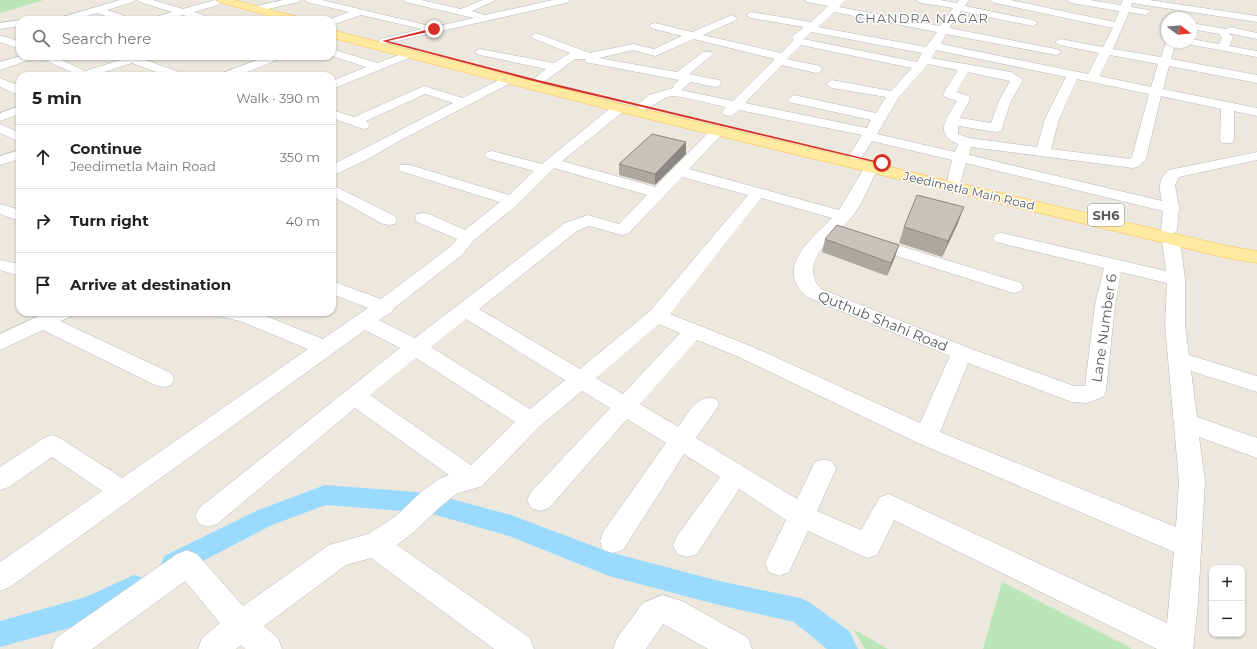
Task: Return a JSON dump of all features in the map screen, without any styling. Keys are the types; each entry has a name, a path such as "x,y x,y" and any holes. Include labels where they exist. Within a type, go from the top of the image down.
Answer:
{"main road":[{"path":"214,1 283,16"},
{"path":"214,1 265,16"},
{"name":"Jeedimetla Main Road","path":"336,32 384,41 537,81 643,106 871,168 1170,234 1257,247"},
{"name":"Jeedimetla Main Road","path":"336,32 507,80 619,108 856,156 1257,257"}],"street":[{"path":"77,16 130,0"},
{"path":"143,0 196,16"},
{"path":"256,9 296,0"},
{"path":"310,0 434,29"},
{"path":"390,18 408,8 436,0"},
{"path":"462,12 491,0"},
{"path":"384,41 566,0"},
{"path":"810,0 825,15 837,22"},
{"path":"921,0 1000,31"},
{"path":"1071,0 1184,7 1257,19"},
{"path":"170,16 214,1"},
{"path":"997,2 1073,22 1119,26"},
{"path":"1057,50 1073,22 1090,2"},
{"path":"1128,3 1161,13"},
{"path":"1092,78 1105,50 1119,26 1128,3"},
{"path":"426,4 486,18"},
{"path":"1180,12 1184,7"},
{"path":"98,10 115,16"},
{"path":"336,28 359,12"},
{"path":"808,13 825,15 929,52 965,67 1011,76 1017,80 1005,101 996,128 952,121"},
{"path":"856,156 894,95 929,52 955,13"},
{"path":"751,14 825,15 955,13 1033,23"},
{"path":"938,14 955,13 1057,50 1105,50 1257,79"},
{"path":"208,516 403,356 416,348 571,227 588,220 622,230 680,171 736,105 781,59 798,39 825,15"},
{"path":"1223,48 1228,38 1228,30 1238,16"},
{"path":"580,55 593,56 633,47 655,53 732,18"},
{"path":"0,26 16,24"},
{"path":"655,26 816,69"},
{"path":"1197,27 1257,33"},
{"path":"1228,30 1257,36"},
{"path":"783,34 798,39 929,52 1073,74 1257,112"},
{"path":"915,35 929,52"},
{"path":"536,36 580,55 715,84"},
{"path":"3,39 16,44"},
{"path":"537,81 554,67 612,40"},
{"path":"651,40 671,46"},
{"path":"1197,43 1257,54"},
{"path":"965,67 949,94 964,99 952,121 951,134 953,137 966,142 1133,164 1138,159 1169,48"},
{"path":"480,52 554,67"},
{"path":"336,53 377,67"},
{"path":"336,83 410,54"},
{"path":"672,92 707,54"},
{"path":"0,66 20,60"},
{"path":"52,60 78,72"},
{"path":"84,72 128,60"},
{"path":"135,60 167,72"},
{"path":"236,72 268,60"},
{"path":"1043,153 1052,120 1073,74"},
{"path":"336,164 363,156 394,138 507,80"},
{"path":"0,82 16,89"},
{"path":"832,84 894,95"},
{"path":"336,116 358,124 424,90 464,102"},
{"path":"643,106 654,98 672,92 869,135 1171,208"},
{"path":"794,99 879,118"},
{"path":"1227,140 1228,106"},
{"path":"0,578 124,492 324,348 385,308 443,262 467,237 512,201 548,166 619,108"},
{"path":"0,117 16,111"},
{"path":"0,128 16,136"},
{"path":"955,181 956,170 966,142"},
{"path":"0,161 16,155"},
{"path":"492,155 548,166 657,193"},
{"path":"465,309 681,440 800,515 867,546 889,506 1179,646 1192,481 1174,325 1176,279 1170,234 1171,208 1166,184 1168,177 1174,173 1257,156"},
{"path":"0,171 16,165"},
{"path":"405,168 512,201"},
{"name":"Quthub Shahi Road","path":"871,168 842,229 810,251 801,272 805,286 814,293 962,353 1072,394"},
{"path":"680,171 758,192 842,229 1014,287"},
{"path":"336,192 389,220"},
{"path":"213,649 241,625 339,554 376,546 405,524 430,500 448,486 473,479 531,421 657,316 758,192"},
{"path":"0,209 16,215"},
{"path":"423,218 467,237"},
{"path":"1002,238 1176,279"},
{"name":"Lane Number 6","path":"1072,394 1083,396 1095,391 1105,306 1114,264"},
{"path":"0,265 16,269"},
{"path":"336,289 385,308"},
{"path":"5,336 54,316"},
{"path":"247,316 324,348"},
{"path":"657,316 746,352 926,436 1188,545"},
{"path":"42,321 163,379"},
{"path":"365,321 416,348 531,421"},
{"path":"540,500 693,331"},
{"path":"926,436 962,353"},
{"path":"1179,360 1257,384"},
{"path":"355,396 473,479"},
{"path":"613,541 681,440 708,405"},
{"path":"1186,423 1257,448"},
{"path":"0,480 52,445 124,492"},
{"path":"779,563 800,515 824,469"},
{"path":"687,544 736,474"},
{"path":"376,546 519,649"},
{"path":"67,649 187,563 241,625 267,649"},
{"path":"628,649 653,613 658,609 665,609 737,649"}],"green space":[{"path":"0,0 44,0 0,13"},
{"path":"1002,582 1131,648 1131,649 983,649"},
{"path":"853,629 888,649 865,649"}],"building":[{"path":"652,134 686,142 655,174 619,164"},
{"path":"917,195 964,207 948,241 904,227"},
{"path":"837,225 899,245 891,263 825,239"}],"waterway":[{"path":"173,564 264,518 325,495 429,503 511,526 609,564 719,593 800,611 839,641 844,649"},
{"path":"0,634 52,621 86,610 134,587"}],"district":[{"name":"CHANDRA NAGAR","path":"922,18"}],"route":[{"path":"434,29 384,41 537,81 882,163"}]}
